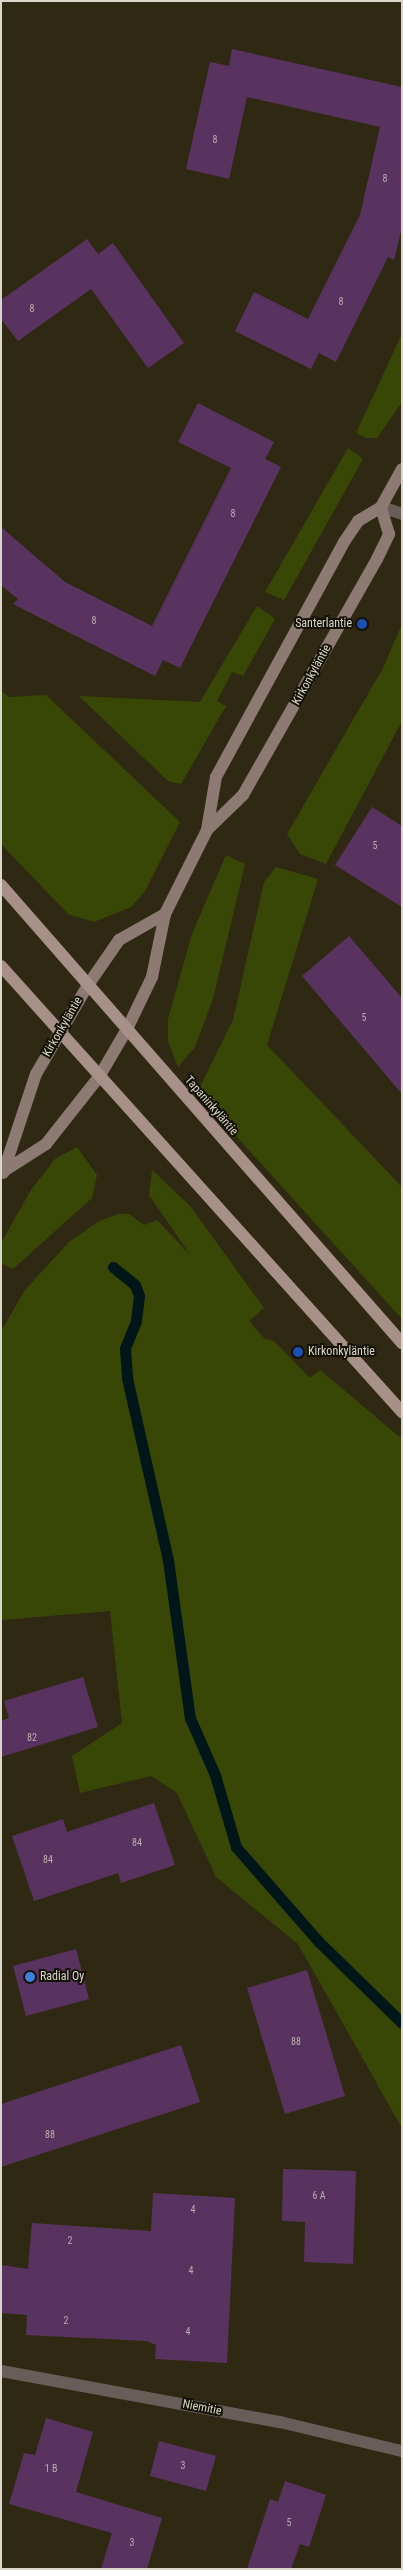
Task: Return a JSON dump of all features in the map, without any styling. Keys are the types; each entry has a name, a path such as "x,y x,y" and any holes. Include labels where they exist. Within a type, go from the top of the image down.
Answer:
{"main road":[{"name":"Tapaninkyläntie","path":"1,885 402,1343"},
{"path":"1,966 58,1033 402,1412"}],"street":[{"path":"402,468 381,507 402,514"},
{"name":"Kirkonkyläntie","path":"3,1174 46,1144 99,1077 127,1029 152,977 165,914 207,830 220,770 344,542 358,521 381,507 389,534 377,559 243,794 207,830"},
{"name":"Kirkonkyläntie","path":"3,1174 19,1116 58,1033 119,940 165,914"},
{"name":"Niemitie","path":"1,2371 280,2422 402,2451"}],"green space":[{"path":"402,334 402,402 377,438 366,438 356,433"},
{"path":"348,448 363,459 284,600 265,592"},
{"path":"257,606 275,619 243,676 232,672 217,701 226,706 181,784 168,781 79,696 200,702"},
{"path":"402,624 402,721 326,864 300,854 287,834 383,668"},
{"path":"1,691 9,697 46,695 180,822 145,891 131,907 94,922 68,914 1,844"},
{"path":"226,855 245,864 213,999 195,1047 178,1067 168,1041 168,1019 192,934"},
{"path":"276,867 318,879 267,1045 402,1187 402,1319 197,1093 233,1020 264,882"},
{"path":"77,1147 97,1175 92,1198 13,1269 1,1263 1,1243 31,1190 55,1159"},
{"path":"152,1170 190,1206 264,1308 249,1321 265,1339 274,1341 310,1378 320,1370 402,1439 402,2128 298,1944 216,1877 177,1793 151,1776 80,1793 72,1756 122,1723 110,1611 1,1620 1,1331 25,1290 69,1242 99,1221 118,1214 129,1214 144,1225 157,1220 191,1256 149,1195"}],"building":[{"path":"232,49 402,87 402,227 394,260 388,257 336,362 319,353 311,369 235,331 254,292 308,319 360,215 380,127 247,97 229,179 186,169 210,62 229,66"},
{"path":"87,239 98,254 113,243 184,343 148,368 91,289 18,341 1,319 1,300"},
{"path":"198,403 274,442 265,459 281,467 180,668 163,660 155,676 13,604 18,599 1,585 1,527 65,582 152,626 231,468 178,442"},
{"path":"372,807 402,826 402,907 335,865"},
{"path":"349,936 402,998 402,1094 302,976"},
{"path":"83,1677 98,1727 1,1757 1,1721 9,1718 4,1701"},
{"path":"154,1803 175,1865 121,1883 118,1873 34,1901 12,1836 63,1819 67,1832"},
{"path":"76,1949 89,1999 26,2016 13,1966"},
{"path":"307,1970 345,2096 285,2114 247,1988"},
{"path":"181,2045 200,2102 1,2167 1,2104"},
{"path":"283,2169 356,2171 353,2264 304,2262 305,2222 282,2221"},
{"path":"153,2193 235,2198 227,2363 155,2359 156,2345 147,2341 26,2335 27,2315 1,2313 1,2265 28,2269 32,2223 151,2231"},
{"path":"46,2418 93,2432 76,2492 162,2518 147,2569 101,2569 112,2533 9,2504 24,2453 35,2455"},
{"path":"159,2441 216,2456 206,2491 150,2476"},
{"path":"285,2481 326,2495 309,2547 300,2544 291,2569 247,2569 270,2499 278,2502"}],"waterway":[{"path":"113,1267 135,1285 139,1296 136,1321 125,1348 127,1378 168,1560 190,1718 215,1775 236,1847 318,1941 402,2023"}],"place":[{"name":"Santerlantie","path":"362,624"},
{"name":"Kirkonkyläntie","path":"298,1352"},
{"name":"Radial Oy","path":"30,1977"}]}
